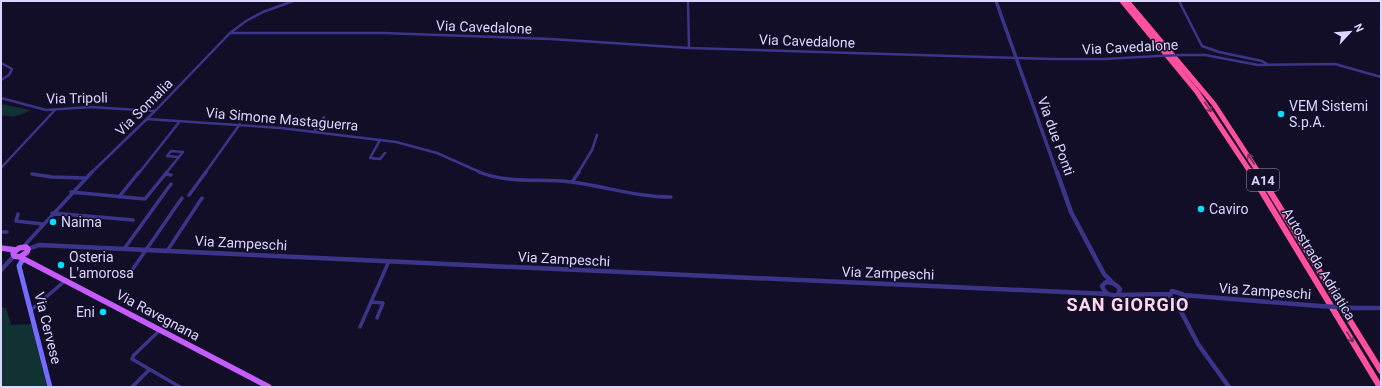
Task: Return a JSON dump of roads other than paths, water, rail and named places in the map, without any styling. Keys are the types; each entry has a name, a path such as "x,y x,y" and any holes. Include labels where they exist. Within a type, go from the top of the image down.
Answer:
{"highway":[{"name":"Autostrada Adriatica","path":"1122,1 1174,63 1219,123 1242,158 1380,387"},
{"name":"Autostrada Adriatica","path":"1127,1 1214,104 1240,142 1381,371"}],"main road":[{"name":"Via Ravegnana","path":"1,248 21,253 32,263 270,387"},
{"name":"Via Cervese","path":"21,253 19,266 50,387"},
{"path":"22,274 23,265 32,263"}],"street":[{"name":"Via Somalia","path":"21,253 42,224 71,192 155,111 230,33 246,21 263,12 294,1"},
{"path":"688,1 689,48"},
{"name":"Via due Ponti","path":"996,1 1071,212 1104,274 1119,292"},
{"path":"1179,1 1202,46 1219,52 1262,61 1269,65"},
{"path":"1381,26 1381,31"},
{"name":"Via Cavedalone","path":"230,33 383,33 558,40 689,48 1091,60 1205,55 1258,65 1335,64 1381,77"},
{"path":"1,63 12,69 1,80"},
{"name":"Via Tripoli","path":"1,98 42,110 90,107 134,108 155,111"},
{"path":"1,168 55,110"},
{"path":"315,130 324,117"},
{"name":"Via Simone Mastaguerra","path":"146,119 315,130 380,140 430,150 491,176 514,181 572,182 646,197 671,197"},
{"path":"119,196 180,121"},
{"path":"189,195 240,124"},
{"path":"572,182 592,150 597,135"},
{"path":"380,140 370,158 382,159 384,153"},
{"path":"71,192 145,199 178,157"},
{"path":"32,174 52,177 85,178"},
{"path":"165,174 171,174"},
{"path":"124,249 171,184"},
{"path":"130,273 182,198"},
{"path":"167,251 202,198"},
{"path":"52,213 133,220"},
{"path":"18,214 15,220 42,224"},
{"path":"1,232 7,232"},
{"name":"Via Zampeschi","path":"21,253 39,245 685,276 1102,292 1114,296 1119,292"},
{"path":"1,270 21,253"},
{"path":"360,327 389,261"},
{"name":"Via due Ponti","path":"1102,292 1104,274"},
{"path":"31,310 66,280"},
{"path":"1104,283 1113,283"},
{"name":"Via Zampeschi","path":"1170,296 1174,291 1183,295 1196,297 1320,306 1381,308"},
{"path":"1119,292 1127,294 1170,296 1176,302 1198,344 1229,387"},
{"path":"1182,313 1185,302 1183,295"},
{"name":"Via Zampeschi","path":"1176,302 1185,302 1196,297"},
{"path":"371,302 383,303 377,318"},
{"path":"161,330 132,359 180,387"},
{"path":"132,387 149,370"}],"place":[{"name":"VEM Sistemi S.p.A.","path":"1281,114"},
{"name":"Caviro","path":"1201,209"},
{"name":"Naima","path":"53,222"},
{"name":"Osteria L'amorosa","path":"61,265"},
{"name":"Eni","path":"103,312"}],"district":[{"name":"SAN GIORGIO","path":"1128,305"}]}
